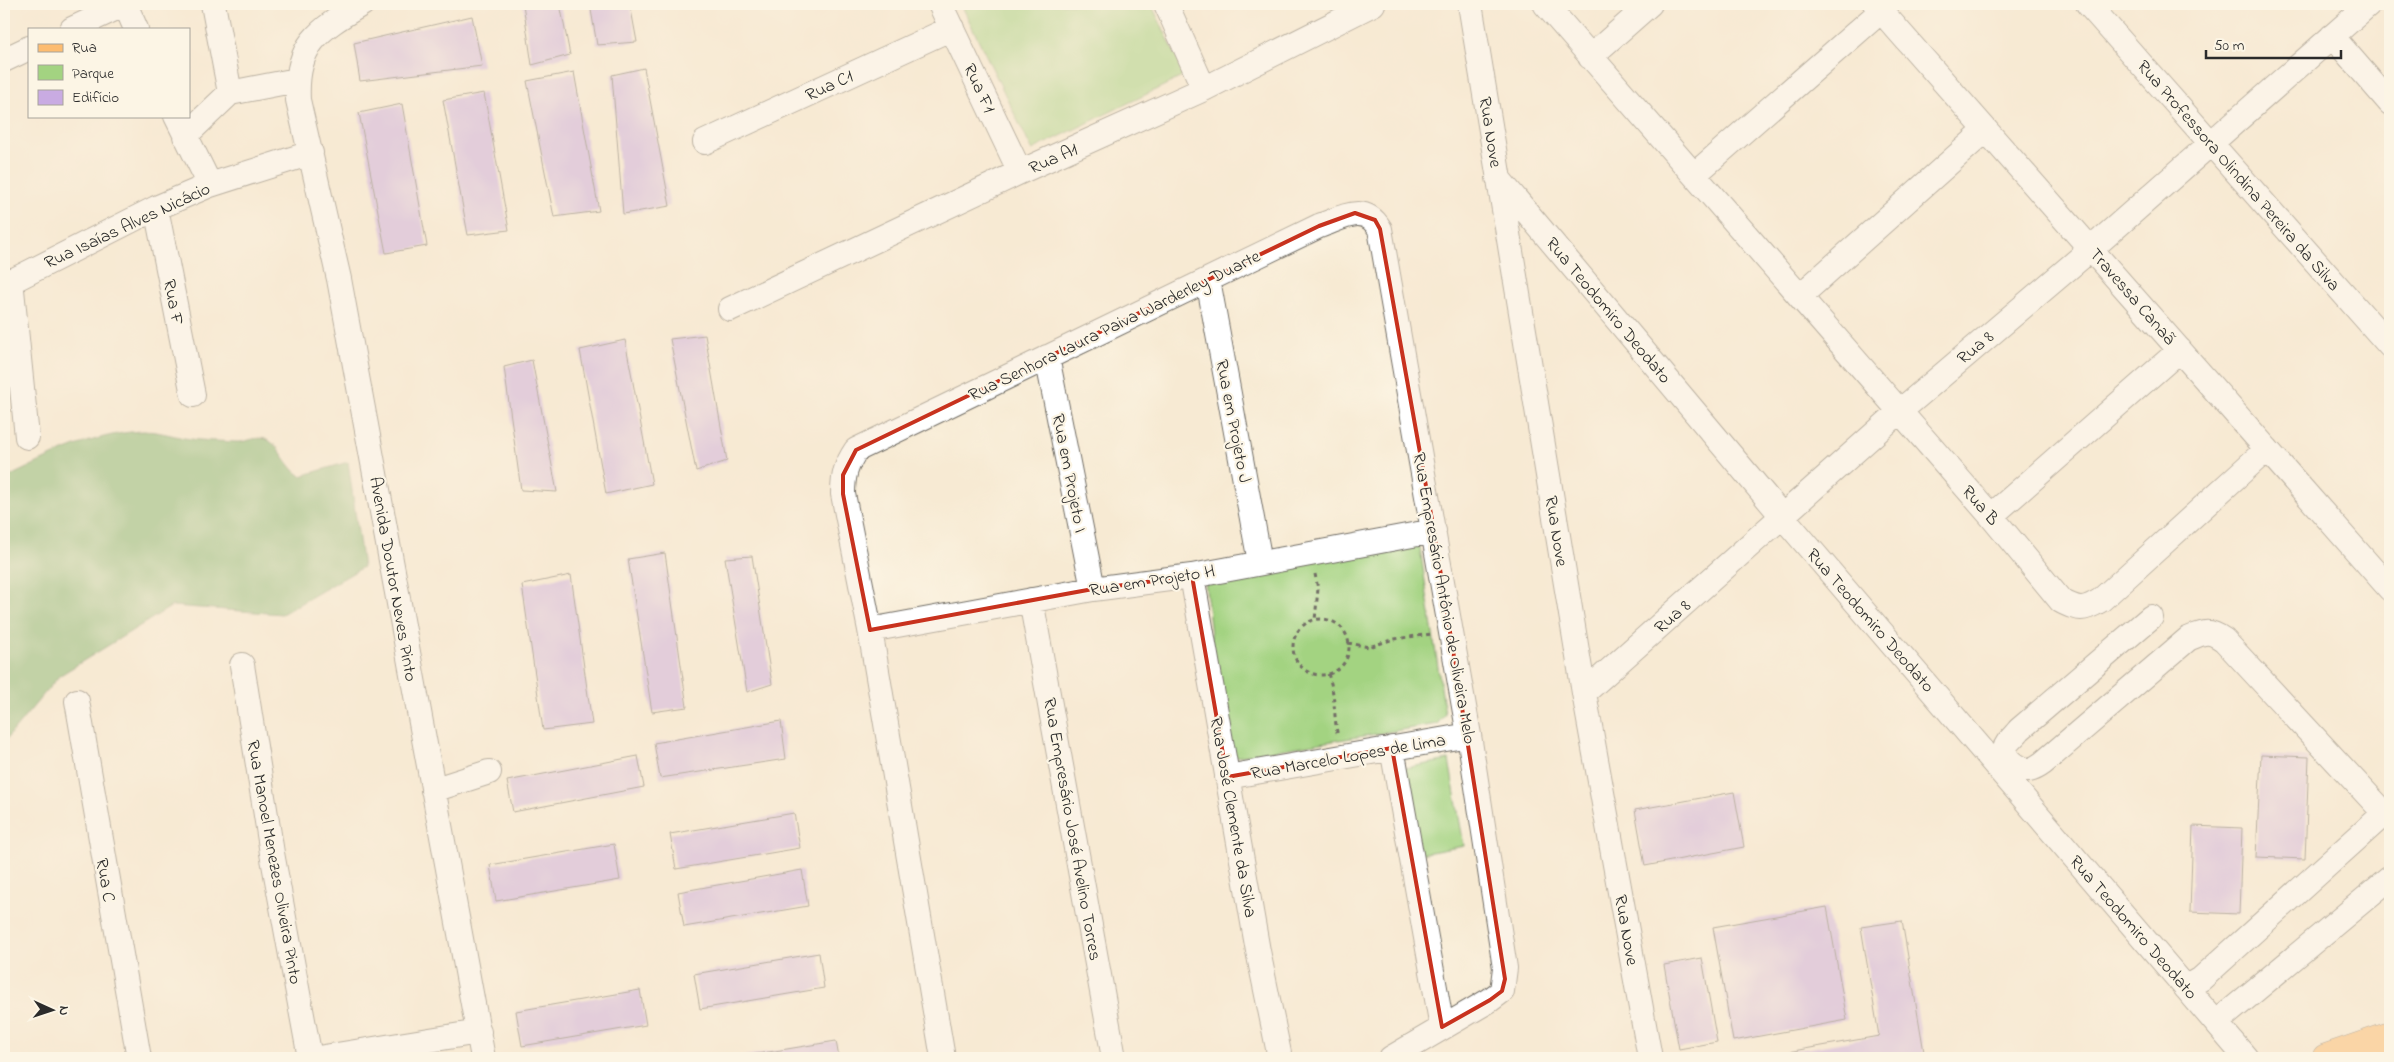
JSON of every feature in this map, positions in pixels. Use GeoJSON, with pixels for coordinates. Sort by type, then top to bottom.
{"type":"FeatureCollection","features":[{"type":"Feature","properties":{"kind":"main road"},"geometry":{"type":"LineString","coordinates":[[2326,1058],[2390,1036]]}},
{"type":"Feature","properties":{"kind":"main road"},"geometry":{"type":"LineString","coordinates":[[2385,1058],[2390,1056]]}},
{"type":"Feature","properties":{"kind":"street"},"geometry":{"type":"LineString","coordinates":[[74,28],[125,4],[136,28]]}},
{"type":"Feature","properties":{"kind":"street"},"geometry":{"type":"LineString","coordinates":[[213,4],[230,93]]}},
{"type":"Feature","properties":{"kind":"street"},"geometry":{"type":"LineString","coordinates":[[210,186],[180,126],[230,93],[298,90],[302,57],[309,43],[329,26],[362,4]]}},
{"type":"Feature","properties":{"kind":"street","name":"Rua F1"},"geometry":{"type":"LineString","coordinates":[[940,4],[1020,172]]}},
{"type":"Feature","properties":{"kind":"street"},"geometry":{"type":"LineString","coordinates":[[1166,4],[1204,90]]}},
{"type":"Feature","properties":{"kind":"street","name":"Rua A1"},"geometry":{"type":"LineString","coordinates":[[730,308],[1020,172],[1204,90],[1374,4]]}},
{"type":"Feature","properties":{"kind":"street","name":"Rua Nove"},"geometry":{"type":"LineString","coordinates":[[1470,4],[1642,1055]]}},
{"type":"Feature","properties":{"kind":"street","name":"Rua B"},"geometry":{"type":"LineString","coordinates":[[1545,4],[1800,296],[2061,601],[2077,609],[2088,608],[2101,600],[2267,449]]}},
{"type":"Feature","properties":{"kind":"street"},"geometry":{"type":"LineString","coordinates":[[1590,57],[1650,4]]}},
{"type":"Feature","properties":{"kind":"street","name":"Rua Professora Olindina Pereira da Silva"},"geometry":{"type":"LineString","coordinates":[[2088,4],[2390,346]]}},
{"type":"Feature","properties":{"kind":"street","name":"Rua 8"},"geometry":{"type":"LineString","coordinates":[[1584,694],[1899,412],[2091,249],[2369,4]]}},
{"type":"Feature","properties":{"kind":"street"},"geometry":{"type":"LineString","coordinates":[[1694,175],[1878,8]]}},
{"type":"Feature","properties":{"kind":"street","name":"Travessa Canaã"},"geometry":{"type":"LineString","coordinates":[[1878,8],[2390,589]]}},
{"type":"Feature","properties":{"kind":"street","name":"Rua C1"},"geometry":{"type":"LineString","coordinates":[[705,142],[952,28]]}},
{"type":"Feature","properties":{"kind":"street"},"geometry":{"type":"LineString","coordinates":[[2332,36],[2390,103]]}},
{"type":"Feature","properties":{"kind":"street"},"geometry":{"type":"LineString","coordinates":[[4,60],[28,48]]}},
{"type":"Feature","properties":{"kind":"street","name":"Avenida Doutor Neves Pinto"},"geometry":{"type":"LineString","coordinates":[[298,90],[339,279],[483,1058]]}},
{"type":"Feature","properties":{"kind":"street"},"geometry":{"type":"LineString","coordinates":[[1800,296],[1986,130]]}},
{"type":"Feature","properties":{"kind":"street","name":"Rua Isaías Alves Nicácio"},"geometry":{"type":"LineString","coordinates":[[8,282],[156,208],[210,186],[311,153]]}},
{"type":"Feature","properties":{"kind":"street","name":"Rua Teodomiro Deodato"},"geometry":{"type":"LineString","coordinates":[[1498,178],[1783,517],[2246,1058]]}},
{"type":"Feature","properties":{"kind":"street","name":"Rua F"},"geometry":{"type":"LineString","coordinates":[[156,208],[193,395]]}},
{"type":"Feature","properties":{"kind":"street","name":"Rua Senhora Laura Paiva Warderley Duarte"},"geometry":{"type":"LineString","coordinates":[[870,630],[843,494],[843,474],[856,450],[1319,226],[1355,213],[1366,214],[1375,220]]}},
{"type":"Feature","properties":{"kind":"street","name":"Rua Empresário Antônio de Oliveira Melo"},"geometry":{"type":"LineString","coordinates":[[1375,220],[1380,229],[1434,530],[1469,735],[1505,968],[1502,991],[1490,1000],[1442,1027]]}},
{"type":"Feature","properties":{"kind":"street","name":"Rua em Projeto J"},"geometry":{"type":"LineString","coordinates":[[1208,280],[1260,562]]}},
{"type":"Feature","properties":{"kind":"street"},"geometry":{"type":"LineString","coordinates":[[8,282],[27,437]]}},
{"type":"Feature","properties":{"kind":"street"},"geometry":{"type":"LineString","coordinates":[[1990,516],[2180,350]]}},
{"type":"Feature","properties":{"kind":"street","name":"Rua em Projeto I"},"geometry":{"type":"LineString","coordinates":[[1047,357],[1093,589]]}},
{"type":"Feature","properties":{"kind":"street","name":"Rua em Projeto H"},"geometry":{"type":"LineString","coordinates":[[870,630],[1093,589],[1192,576],[1434,530]]}},
{"type":"Feature","properties":{"kind":"street","name":"Rua José Clemente da Silva"},"geometry":{"type":"LineString","coordinates":[[1192,576],[1227,777],[1280,1058]]}},
{"type":"Feature","properties":{"kind":"street","name":"Rua Empresário José Avelino Torres"},"geometry":{"type":"LineString","coordinates":[[1031,600],[1114,1058]]}},
{"type":"Feature","properties":{"kind":"street"},"geometry":{"type":"LineString","coordinates":[[2151,617],[2019,730],[2006,745],[2004,751],[2006,757],[2023,770],[2031,770],[2043,763],[2188,639],[2202,632],[2214,632],[2224,640],[2388,816],[2201,979],[2186,988]]}},
{"type":"Feature","properties":{"kind":"street"},"geometry":{"type":"LineString","coordinates":[[870,630],[943,1058]]}},
{"type":"Feature","properties":{"kind":"street","name":"Rua Manoel Menezes Oliveira Pinto"},"geometry":{"type":"LineString","coordinates":[[242,665],[272,853],[310,1058]]}},
{"type":"Feature","properties":{"kind":"street","name":"Rua C"},"geometry":{"type":"LineString","coordinates":[[76,701],[139,1058]]}},
{"type":"Feature","properties":{"kind":"street","name":"Rua Marcelo Lopes de Lima"},"geometry":{"type":"LineString","coordinates":[[1227,777],[1469,735]]}},
{"type":"Feature","properties":{"kind":"street"},"geometry":{"type":"LineString","coordinates":[[1391,1058],[1442,1027],[1392,748]]}},
{"type":"Feature","properties":{"kind":"street"},"geometry":{"type":"LineString","coordinates":[[433,790],[488,772]]}},
{"type":"Feature","properties":{"kind":"street"},"geometry":{"type":"LineString","coordinates":[[2216,1023],[2390,878]]}},
{"type":"Feature","properties":{"kind":"street"},"geometry":{"type":"LineString","coordinates":[[318,1058],[478,1032]]}},
{"type":"Feature","properties":{"kind":"path"},"geometry":{"type":"LineString","coordinates":[[1311,553],[1318,589],[1315,620]]}},
{"type":"Feature","properties":{"kind":"path"},"geometry":{"type":"LineString","coordinates":[[1315,620],[1329,620],[1344,631],[1348,643],[1346,660],[1340,668],[1328,674],[1314,674],[1303,669],[1293,653],[1293,640],[1298,630],[1307,622],[1315,620]]}},
{"type":"Feature","properties":{"kind":"path"},"geometry":{"type":"LineString","coordinates":[[1348,643],[1369,647],[1394,639],[1450,632]]}},
{"type":"Feature","properties":{"kind":"path"},"geometry":{"type":"LineString","coordinates":[[1328,674],[1334,688],[1333,716],[1342,757]]}},
{"type":"Feature","properties":{"kind":"highlighted area"},"geometry":{"type":"Polygon","coordinates":[[[1355,213],[1375,220],[1380,229],[1434,531],[1505,979],[1502,991],[1490,1000],[1442,1027],[1392,748],[1227,777],[1192,576],[1093,589],[870,630],[843,494],[843,475],[856,450],[1319,226],[1355,213]]]}},
{"type":"Feature","properties":{"kind":"green space"},"geometry":{"type":"Polygon","coordinates":[[[961,4],[1151,4],[1186,75],[1032,150],[961,4]]]}},
{"type":"Feature","properties":{"kind":"green space"},"geometry":{"type":"Polygon","coordinates":[[[142,431],[211,441],[242,442],[256,438],[268,440],[273,443],[291,467],[301,476],[348,462],[363,567],[282,614],[172,606],[59,676],[4,742],[4,479],[54,455],[88,442],[123,433],[142,431]]]}},
{"type":"Feature","properties":{"kind":"green space"},"geometry":{"type":"Polygon","coordinates":[[[1414,538],[1420,548],[1445,714],[1437,724],[1235,757],[1223,747],[1204,570],[1414,538]]]}},
{"type":"Feature","properties":{"kind":"green space"},"geometry":{"type":"Polygon","coordinates":[[[1449,760],[1464,846],[1420,854],[1405,768],[1449,760]]]}},
{"type":"Feature","properties":{"kind":"building"},"geometry":{"type":"Polygon","coordinates":[[[523,4],[560,4],[570,55],[532,65],[523,4]]]}},
{"type":"Feature","properties":{"kind":"building"},"geometry":{"type":"Polygon","coordinates":[[[590,4],[630,4],[637,42],[597,45],[590,4]]]}},
{"type":"Feature","properties":{"kind":"building"},"geometry":{"type":"Polygon","coordinates":[[[472,16],[482,66],[360,81],[354,43],[472,16]]]}},
{"type":"Feature","properties":{"kind":"building"},"geometry":{"type":"Polygon","coordinates":[[[644,68],[670,206],[623,214],[612,75],[644,68]]]}},
{"type":"Feature","properties":{"kind":"building"},"geometry":{"type":"Polygon","coordinates":[[[574,72],[599,211],[554,217],[527,81],[574,72]]]}},
{"type":"Feature","properties":{"kind":"building"},"geometry":{"type":"Polygon","coordinates":[[[484,93],[509,230],[468,235],[443,100],[484,93]]]}},
{"type":"Feature","properties":{"kind":"building"},"geometry":{"type":"Polygon","coordinates":[[[402,104],[427,246],[386,253],[359,113],[402,104]]]}},
{"type":"Feature","properties":{"kind":"building"},"geometry":{"type":"Polygon","coordinates":[[[705,335],[727,461],[696,471],[670,339],[705,335]]]}},
{"type":"Feature","properties":{"kind":"building"},"geometry":{"type":"Polygon","coordinates":[[[625,340],[652,484],[606,494],[580,350],[625,340]]]}},
{"type":"Feature","properties":{"kind":"building"},"geometry":{"type":"Polygon","coordinates":[[[532,360],[557,492],[521,490],[504,367],[532,360]]]}},
{"type":"Feature","properties":{"kind":"building"},"geometry":{"type":"Polygon","coordinates":[[[665,553],[687,707],[652,712],[628,559],[665,553]]]}},
{"type":"Feature","properties":{"kind":"building"},"geometry":{"type":"Polygon","coordinates":[[[752,556],[772,684],[747,692],[725,558],[752,556]]]}},
{"type":"Feature","properties":{"kind":"building"},"geometry":{"type":"Polygon","coordinates":[[[571,575],[592,724],[543,730],[522,585],[571,575]]]}},
{"type":"Feature","properties":{"kind":"building"},"geometry":{"type":"Polygon","coordinates":[[[781,721],[786,759],[660,778],[654,743],[781,721]]]}},
{"type":"Feature","properties":{"kind":"building"},"geometry":{"type":"Polygon","coordinates":[[[2261,755],[2309,757],[2305,859],[2256,857],[2261,755]]]}},
{"type":"Feature","properties":{"kind":"building"},"geometry":{"type":"Polygon","coordinates":[[[638,756],[644,787],[513,812],[507,781],[638,756]]]}},
{"type":"Feature","properties":{"kind":"building"},"geometry":{"type":"Polygon","coordinates":[[[1734,792],[1744,847],[1645,866],[1635,810],[1734,792]]]}},
{"type":"Feature","properties":{"kind":"building"},"geometry":{"type":"Polygon","coordinates":[[[794,813],[800,848],[676,869],[670,834],[794,813]]]}},
{"type":"Feature","properties":{"kind":"building"},"geometry":{"type":"Polygon","coordinates":[[[2193,826],[2242,828],[2239,914],[2190,912],[2193,826]]]}},
{"type":"Feature","properties":{"kind":"building"},"geometry":{"type":"Polygon","coordinates":[[[614,844],[620,880],[496,901],[490,865],[614,844]]]}},
{"type":"Feature","properties":{"kind":"building"},"geometry":{"type":"Polygon","coordinates":[[[802,870],[808,906],[684,927],[678,892],[802,870]]]}},
{"type":"Feature","properties":{"kind":"building"},"geometry":{"type":"Polygon","coordinates":[[[1827,907],[1847,1020],[1733,1041],[1713,927],[1827,907]]]}},
{"type":"Feature","properties":{"kind":"building"},"geometry":{"type":"Polygon","coordinates":[[[1902,921],[1925,1058],[1753,1058],[1879,1036],[1861,927],[1902,921]]]}},
{"type":"Feature","properties":{"kind":"building"},"geometry":{"type":"Polygon","coordinates":[[[819,953],[824,988],[700,1009],[694,974],[819,953]]]}},
{"type":"Feature","properties":{"kind":"building"},"geometry":{"type":"Polygon","coordinates":[[[1702,958],[1717,1042],[1679,1049],[1664,965],[1702,958]]]}},
{"type":"Feature","properties":{"kind":"building"},"geometry":{"type":"Polygon","coordinates":[[[640,990],[646,1025],[522,1046],[516,1011],[640,990]]]}},
{"type":"Feature","properties":{"kind":"building"},"geometry":{"type":"Polygon","coordinates":[[[836,1041],[839,1058],[738,1058],[738,1057],[836,1041]]]}}]}
